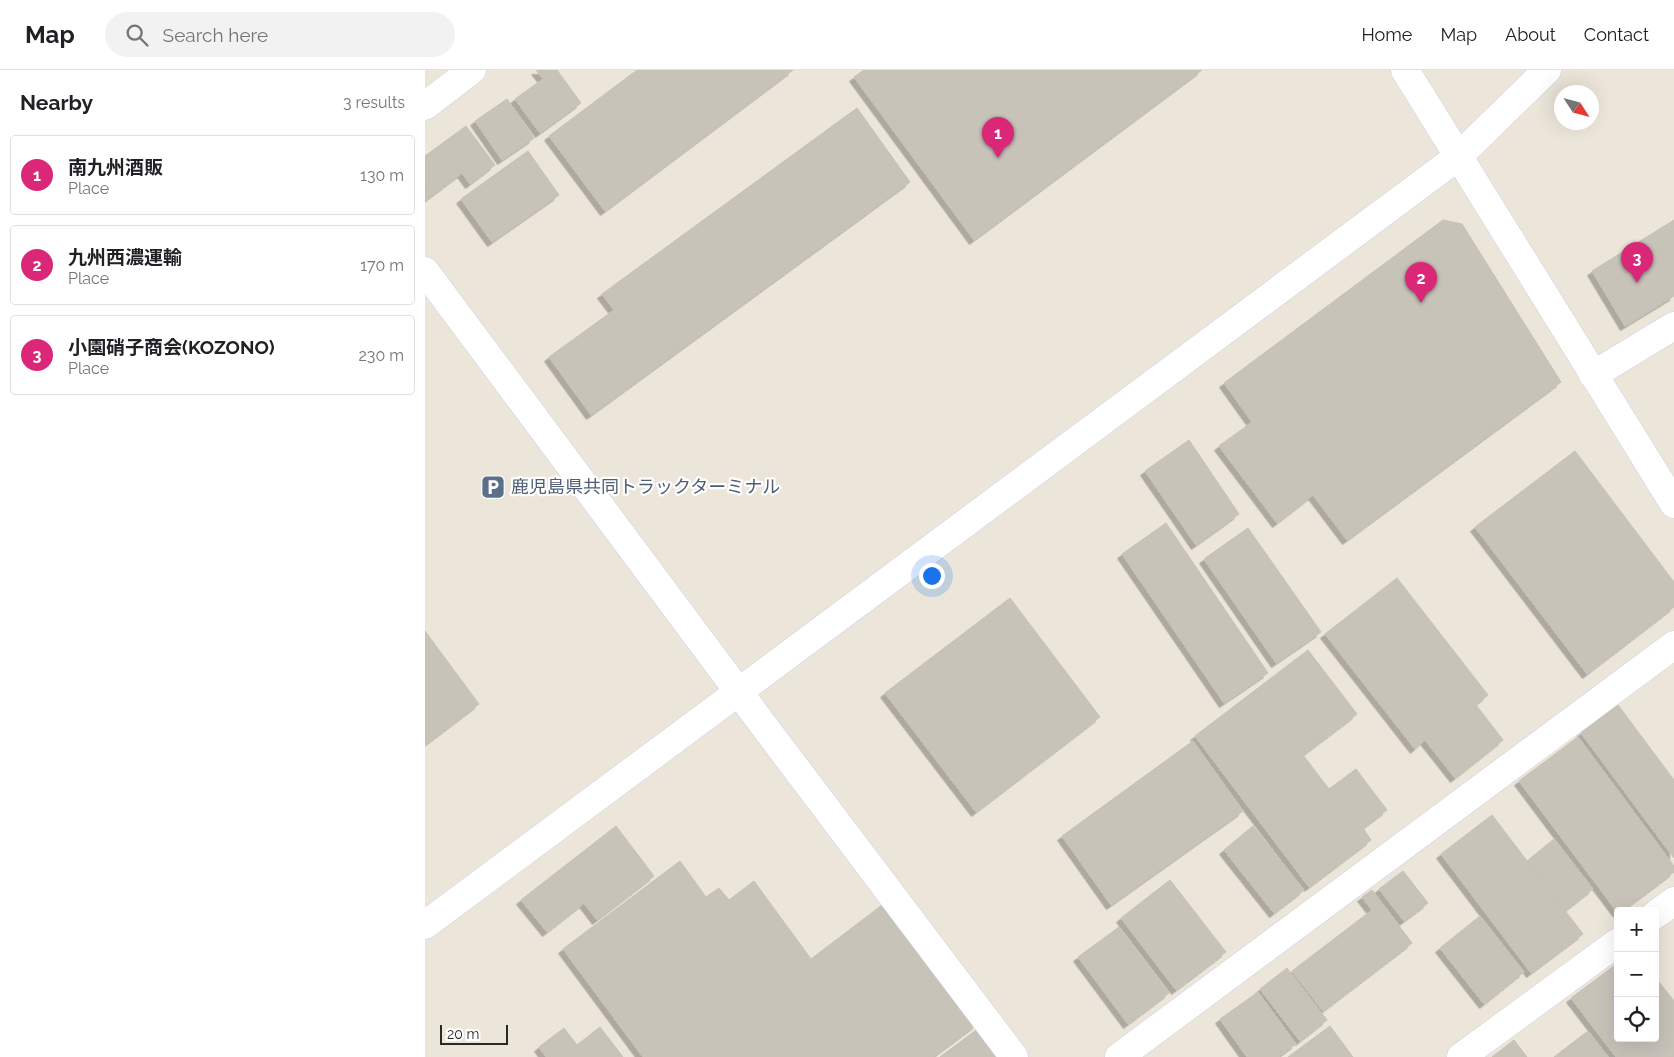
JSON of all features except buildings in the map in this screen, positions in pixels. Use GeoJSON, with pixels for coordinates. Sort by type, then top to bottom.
{"type":"FeatureCollection","features":[{"type":"Feature","properties":{"kind":"street"},"geometry":{"type":"LineString","coordinates":[[425,106],[472,70]]}},
{"type":"Feature","properties":{"kind":"street"},"geometry":{"type":"LineString","coordinates":[[1405,70],[1674,504]]}},
{"type":"Feature","properties":{"kind":"street"},"geometry":{"type":"LineString","coordinates":[[425,925],[1459,156],[1547,70]]}},
{"type":"Feature","properties":{"kind":"street"},"geometry":{"type":"LineString","coordinates":[[425,271],[1014,1057]]}},
{"type":"Feature","properties":{"kind":"street"},"geometry":{"type":"LineString","coordinates":[[1593,376],[1674,326]]}},
{"type":"Feature","properties":{"kind":"street"},"geometry":{"type":"LineString","coordinates":[[1119,1057],[1674,645]]}},
{"type":"Feature","properties":{"kind":"street"},"geometry":{"type":"LineString","coordinates":[[1659,912],[1674,901]]}},
{"type":"Feature","properties":{"kind":"street"},"geometry":{"type":"LineString","coordinates":[[1461,1057],[1614,945]]}},
{"type":"Feature","properties":{"kind":"place","name":"南九州酒販"},"geometry":{"type":"Point","coordinates":[998,158]}},
{"type":"Feature","properties":{"kind":"place","name":"小園硝子商会(KOZONO)"},"geometry":{"type":"Point","coordinates":[1637,283]}},
{"type":"Feature","properties":{"kind":"place","name":"九州西濃運輸"},"geometry":{"type":"Point","coordinates":[1421,303]}},
{"type":"Feature","properties":{"kind":"place","name":"鹿児島県共同トラックターミナル"},"geometry":{"type":"Point","coordinates":[493,487]}}]}
